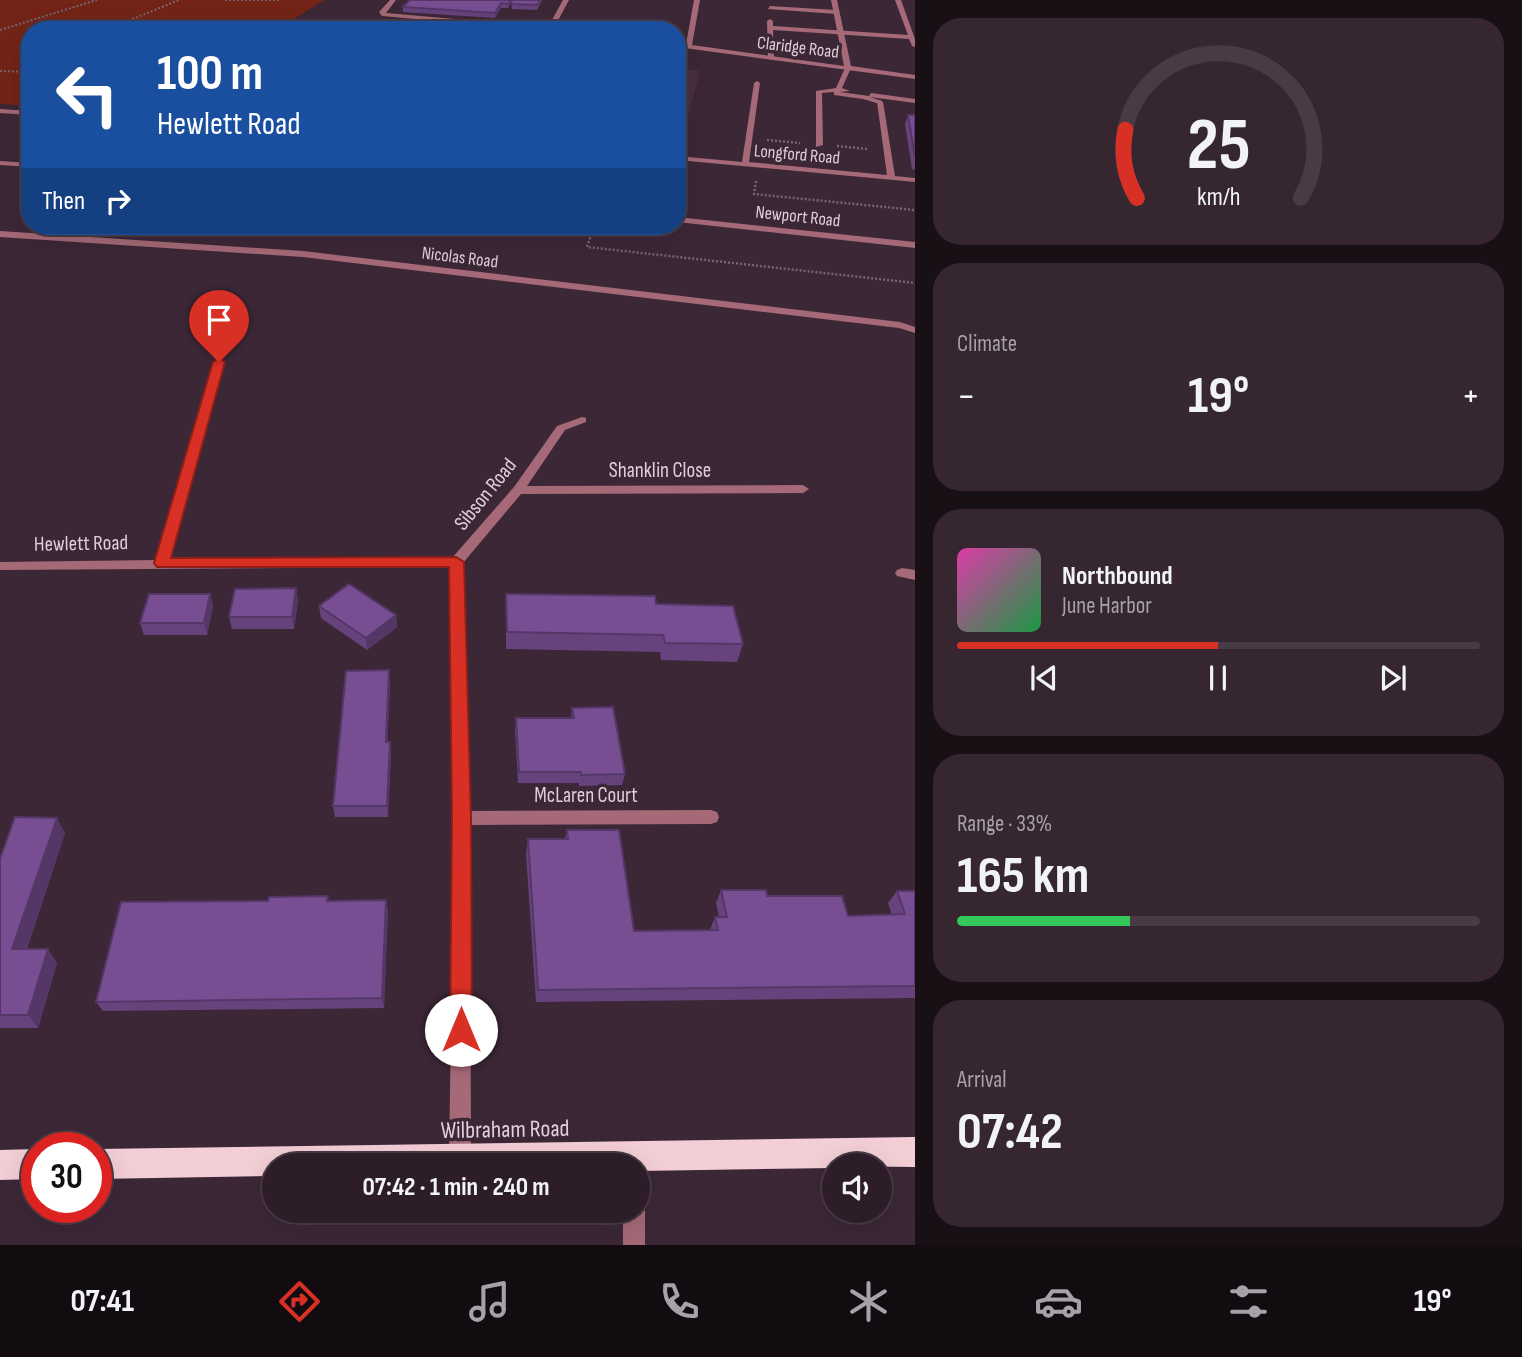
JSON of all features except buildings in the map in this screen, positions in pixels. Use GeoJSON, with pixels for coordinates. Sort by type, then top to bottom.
{"type":"FeatureCollection","features":[{"type":"Feature","properties":{"kind":"highway","name":"Wilbraham Road"},"geometry":{"type":"LineString","coordinates":[[650,1160],[915,1152]]}},
{"type":"Feature","properties":{"kind":"highway","name":"Wilbraham Road"},"geometry":{"type":"LineString","coordinates":[[112,1164],[262,1162]]}},
{"type":"Feature","properties":{"kind":"highway"},"geometry":{"type":"LineString","coordinates":[[0,1165],[21,1164]]}},
{"type":"Feature","properties":{"kind":"street"},"geometry":{"type":"LineString","coordinates":[[393,0],[382,14],[444,21]]}},
{"type":"Feature","properties":{"kind":"street"},"geometry":{"type":"LineString","coordinates":[[554,21],[566,0]]}},
{"type":"Feature","properties":{"kind":"street"},"geometry":{"type":"LineString","coordinates":[[689,47],[697,0]]}},
{"type":"Feature","properties":{"kind":"street"},"geometry":{"type":"LineString","coordinates":[[769,0],[771,58]]}},
{"type":"Feature","properties":{"kind":"street"},"geometry":{"type":"LineString","coordinates":[[834,0],[848,68],[836,94],[915,101]]}},
{"type":"Feature","properties":{"kind":"street"},"geometry":{"type":"LineString","coordinates":[[898,0],[915,46]]}},
{"type":"Feature","properties":{"kind":"street"},"geometry":{"type":"LineString","coordinates":[[770,8],[836,12]]}},
{"type":"Feature","properties":{"kind":"street"},"geometry":{"type":"LineString","coordinates":[[770,28],[911,37]]}},
{"type":"Feature","properties":{"kind":"street","name":"Claridge Road"},"geometry":{"type":"LineString","coordinates":[[686,46],[915,77]]}},
{"type":"Feature","properties":{"kind":"street"},"geometry":{"type":"LineString","coordinates":[[745,164],[757,83]]}},
{"type":"Feature","properties":{"kind":"street"},"geometry":{"type":"LineString","coordinates":[[819,145],[819,91],[838,90]]}},
{"type":"Feature","properties":{"kind":"street"},"geometry":{"type":"LineString","coordinates":[[879,99],[891,178]]}},
{"type":"Feature","properties":{"kind":"street"},"geometry":{"type":"LineString","coordinates":[[0,111],[21,112]]}},
{"type":"Feature","properties":{"kind":"street","name":"Longford Road"},"geometry":{"type":"LineString","coordinates":[[686,159],[915,180]]}},
{"type":"Feature","properties":{"kind":"street"},"geometry":{"type":"LineString","coordinates":[[0,163],[21,164]]}},
{"type":"Feature","properties":{"kind":"street","name":"Newport Road"},"geometry":{"type":"LineString","coordinates":[[686,220],[915,244]]}},
{"type":"Feature","properties":{"kind":"street","name":"Nicolas Road"},"geometry":{"type":"LineString","coordinates":[[0,233],[21,234]]}},
{"type":"Feature","properties":{"kind":"street","name":"Nicolas Road"},"geometry":{"type":"LineString","coordinates":[[29,235],[303,254],[900,325],[915,330]]}},
{"type":"Feature","properties":{"kind":"street"},"geometry":{"type":"LineString","coordinates":[[162,563],[219,362]]}},
{"type":"Feature","properties":{"kind":"street","name":"Sibson Road"},"geometry":{"type":"LineString","coordinates":[[460,1153],[462,818],[456,562],[518,489],[561,428],[582,420]]}},
{"type":"Feature","properties":{"kind":"street","name":"Shanklin Close"},"geometry":{"type":"LineString","coordinates":[[518,489],[803,489]]}},
{"type":"Feature","properties":{"kind":"street","name":"Hewlett Road"},"geometry":{"type":"LineString","coordinates":[[0,566],[456,562]]}},
{"type":"Feature","properties":{"kind":"street","name":"McLaren Court"},"geometry":{"type":"LineString","coordinates":[[462,818],[711,817]]}},
{"type":"Feature","properties":{"kind":"street"},"geometry":{"type":"LineString","coordinates":[[634,1223],[634,1245]]}},
{"type":"Feature","properties":{"kind":"path"},"geometry":{"type":"LineString","coordinates":[[29,21],[97,0]]}},
{"type":"Feature","properties":{"kind":"path"},"geometry":{"type":"LineString","coordinates":[[127,21],[179,0]]}},
{"type":"Feature","properties":{"kind":"path"},"geometry":{"type":"LineString","coordinates":[[225,0],[281,0]]}},
{"type":"Feature","properties":{"kind":"path"},"geometry":{"type":"LineString","coordinates":[[0,30],[21,24]]}},
{"type":"Feature","properties":{"kind":"path"},"geometry":{"type":"LineString","coordinates":[[0,71],[21,72]]}},
{"type":"Feature","properties":{"kind":"path"},"geometry":{"type":"LineString","coordinates":[[758,166],[754,194],[915,210]]}},
{"type":"Feature","properties":{"kind":"path"},"geometry":{"type":"LineString","coordinates":[[591,235],[587,247],[915,283]]}},
{"type":"Feature","properties":{"kind":"shaded area"},"geometry":{"type":"Polygon","coordinates":[[[0,0],[324,0],[291,21],[21,21],[21,105],[0,104],[0,0]]]}},
{"type":"Feature","properties":{"kind":"shaded area"},"geometry":{"type":"Polygon","coordinates":[[[686,69],[700,71],[686,116],[686,69]]]}},
{"type":"Feature","properties":{"kind":"route"},"geometry":{"type":"LineString","coordinates":[[219,362],[162,563],[456,562],[462,818],[461,1030]]}}]}
